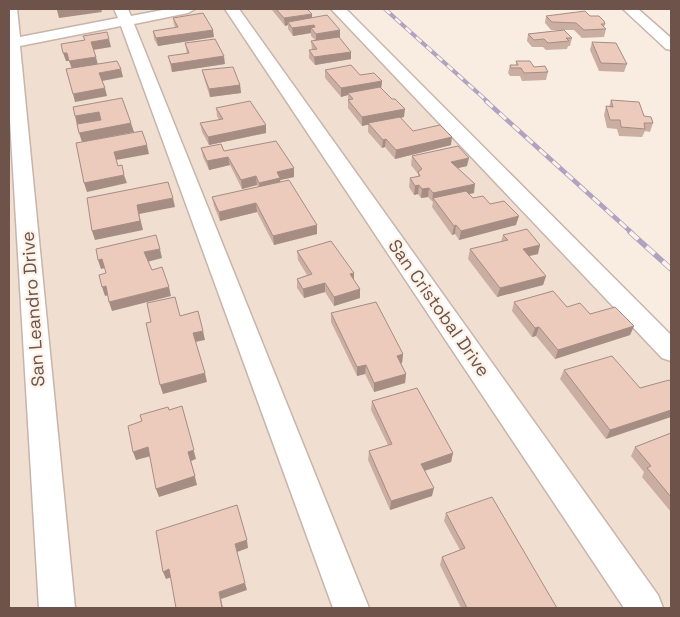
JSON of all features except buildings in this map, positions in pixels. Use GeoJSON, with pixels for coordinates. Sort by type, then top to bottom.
{"type":"FeatureCollection","features":[{"type":"Feature","properties":{"kind":"street","name":"San Leandro Drive"},"geometry":{"type":"LineString","coordinates":[[10,9],[11,44],[56,608]]}},
{"type":"Feature","properties":{"kind":"street"},"geometry":{"type":"LineString","coordinates":[[11,44],[123,15],[188,9]]}},
{"type":"Feature","properties":{"kind":"street","name":"San Cristobal Drive"},"geometry":{"type":"LineString","coordinates":[[232,9],[645,608]]}},
{"type":"Feature","properties":{"kind":"street"},"geometry":{"type":"LineString","coordinates":[[338,9],[671,351]]}},
{"type":"Feature","properties":{"kind":"street"},"geometry":{"type":"LineString","coordinates":[[630,9],[671,46]]}},
{"type":"Feature","properties":{"kind":"street"},"geometry":{"type":"LineString","coordinates":[[123,15],[351,608]]}},
{"type":"Feature","properties":{"kind":"shaded area"},"geometry":{"type":"Polygon","coordinates":[[[9,9],[337,9],[671,358],[671,608],[9,608],[9,9]]]}},
{"type":"Feature","properties":{"kind":"railway"},"geometry":{"type":"LineString","coordinates":[[385,9],[488,102]]}},
{"type":"Feature","properties":{"kind":"railway"},"geometry":{"type":"LineString","coordinates":[[486,101],[632,233]]}},
{"type":"Feature","properties":{"kind":"railway"},"geometry":{"type":"LineString","coordinates":[[630,232],[671,269]]}}]}
